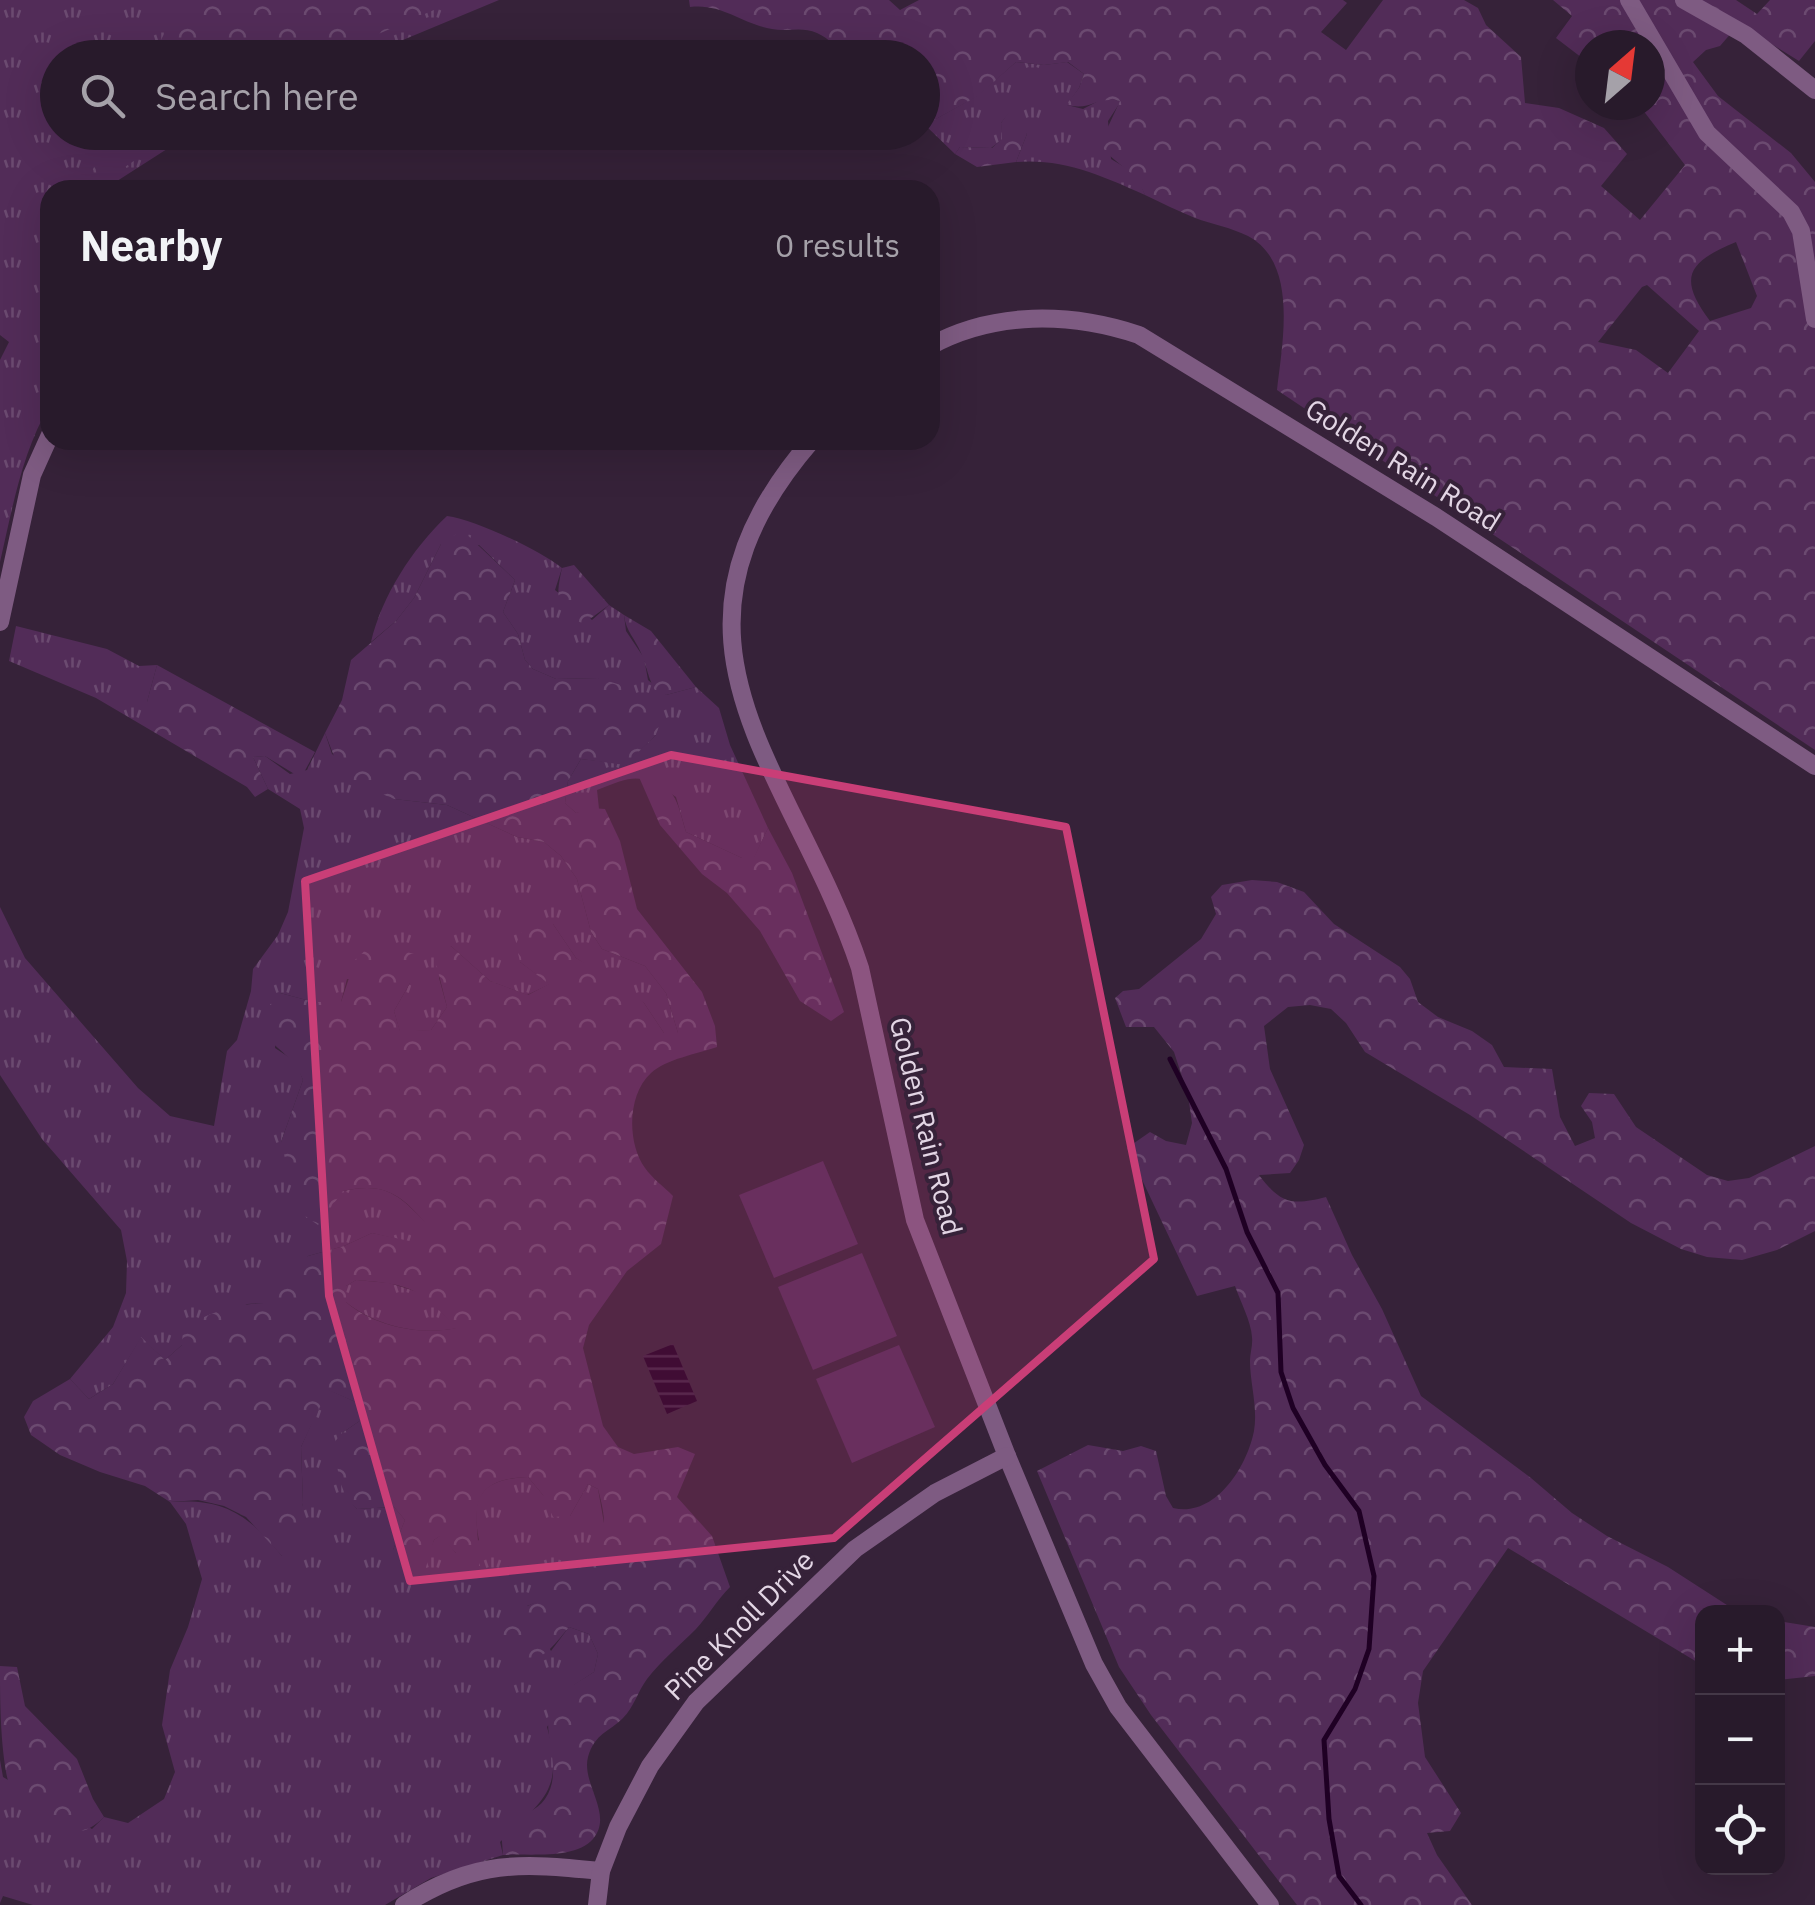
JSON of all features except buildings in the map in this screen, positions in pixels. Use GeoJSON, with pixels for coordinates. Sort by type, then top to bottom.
{"type":"FeatureCollection","features":[{"type":"Feature","properties":{"kind":"street"},"geometry":{"type":"LineString","coordinates":[[1629,0],[1707,133],[1791,212],[1801,231],[1815,319]]}},
{"type":"Feature","properties":{"kind":"street"},"geometry":{"type":"LineString","coordinates":[[1684,0],[1746,36],[1815,90]]}},
{"type":"Feature","properties":{"kind":"street","name":"Golden Rain Road"},"geometry":{"type":"LineString","coordinates":[[940,340],[959,330],[1029,317],[1106,324],[1139,335],[1436,517],[1815,766]]}},
{"type":"Feature","properties":{"kind":"street"},"geometry":{"type":"LineString","coordinates":[[0,622],[32,475],[43,450]]}},
{"type":"Feature","properties":{"kind":"street","name":"Golden Rain Road"},"geometry":{"type":"LineString","coordinates":[[804,450],[769,494],[739,567],[732,612],[732,651],[738,689],[751,730],[847,929],[860,968],[915,1220],[1094,1664],[1118,1707],[1270,1905]]}},
{"type":"Feature","properties":{"kind":"street","name":"Pine Knoll Drive"},"geometry":{"type":"LineString","coordinates":[[597,1905],[601,1871],[618,1827],[650,1766],[696,1702],[855,1549],[936,1493],[1007,1456]]}},
{"type":"Feature","properties":{"kind":"street"},"geometry":{"type":"LineString","coordinates":[[404,1905],[451,1879],[486,1868],[528,1864],[601,1871]]}},
{"type":"Feature","properties":{"kind":"highlighted area"},"geometry":{"type":"Polygon","coordinates":[[[671,755],[1066,827],[1154,1259],[834,1538],[410,1581],[329,1296],[305,881],[671,755]]]}},
{"type":"Feature","properties":{"kind":"green space"},"geometry":{"type":"Polygon","coordinates":[[[0,0],[499,0],[403,40],[40,40],[40,150],[165,150],[119,180],[40,180],[40,423],[25,461],[0,562],[0,360],[9,342],[0,335],[0,0]]]}},
{"type":"Feature","properties":{"kind":"green space"},"geometry":{"type":"Polygon","coordinates":[[[182,0],[457,0],[364,40],[161,40],[182,0]]]}},
{"type":"Feature","properties":{"kind":"green space"},"geometry":{"type":"Polygon","coordinates":[[[689,0],[889,0],[900,10],[919,0],[1343,0],[1347,3],[1321,32],[1346,50],[1383,0],[1464,0],[1478,8],[1486,25],[1521,57],[1525,103],[1559,108],[1575,115],[1575,120],[1604,128],[1627,154],[1601,186],[1640,220],[1685,165],[1650,120],[1665,120],[1665,30],[1575,30],[1575,53],[1556,38],[1572,16],[1553,0],[1736,0],[1757,14],[1770,0],[1815,0],[1815,41],[1799,61],[1739,24],[1720,46],[1706,50],[1693,62],[1718,96],[1791,153],[1815,182],[1815,750],[1277,390],[1284,306],[1275,265],[1264,248],[1248,236],[1145,195],[1130,172],[1100,144],[1120,101],[1066,105],[1084,74],[1068,62],[1016,62],[978,96],[940,117],[940,40],[827,40],[811,31],[772,29],[712,8],[690,7],[689,0]],[[1736,242],[1698,264],[1691,282],[1693,293],[1710,321],[1751,308],[1757,296],[1736,242]],[[1647,285],[1598,342],[1636,350],[1668,373],[1699,331],[1647,285]]]}},
{"type":"Feature","properties":{"kind":"green space"},"geometry":{"type":"Polygon","coordinates":[[[1016,62],[1067,62],[1084,74],[1067,105],[1083,109],[1104,98],[1121,101],[1108,121],[1111,159],[1136,174],[1145,195],[1066,166],[1016,162],[1027,134],[1009,113],[1001,123],[1003,139],[991,148],[960,147],[955,154],[940,140],[940,117],[977,96],[1016,62]]]}},
{"type":"Feature","properties":{"kind":"green space"},"geometry":{"type":"Polygon","coordinates":[[[1009,112],[1021,121],[1027,134],[1016,162],[977,167],[955,154],[960,147],[992,148],[1002,139],[1001,123],[1009,112]]]}},
{"type":"Feature","properties":{"kind":"green space"},"geometry":{"type":"Polygon","coordinates":[[[103,150],[150,150],[106,180],[87,180],[103,150]]]}},
{"type":"Feature","properties":{"kind":"green space"},"geometry":{"type":"Polygon","coordinates":[[[447,516],[507,537],[562,568],[555,590],[592,620],[609,605],[624,615],[626,631],[644,658],[648,680],[666,695],[696,687],[719,708],[730,745],[768,828],[754,858],[742,858],[686,832],[676,797],[646,780],[630,779],[597,790],[599,809],[576,813],[565,803],[568,781],[581,759],[625,764],[656,735],[598,678],[556,679],[533,669],[525,660],[518,634],[503,612],[515,580],[479,545],[441,544],[414,598],[396,621],[371,642],[400,574],[447,516]]]}},
{"type":"Feature","properties":{"kind":"green space"},"geometry":{"type":"Polygon","coordinates":[[[462,530],[515,580],[503,612],[518,634],[525,660],[533,669],[556,679],[598,678],[624,686],[660,723],[656,735],[625,765],[581,759],[568,781],[565,803],[576,813],[605,809],[620,841],[637,909],[702,992],[715,1026],[717,1047],[657,1068],[637,1094],[632,1119],[639,1158],[673,1196],[661,1244],[627,1271],[589,1325],[583,1348],[603,1426],[618,1447],[634,1454],[678,1447],[695,1454],[677,1497],[712,1536],[730,1587],[647,1679],[627,1714],[598,1738],[591,1749],[587,1767],[600,1819],[593,1839],[575,1850],[551,1854],[503,1855],[501,1828],[545,1799],[553,1774],[550,1711],[568,1688],[594,1672],[598,1654],[589,1634],[569,1627],[546,1652],[531,1659],[498,1653],[489,1636],[505,1614],[541,1598],[561,1570],[598,1540],[604,1523],[598,1489],[588,1484],[570,1516],[553,1517],[543,1495],[528,1477],[492,1485],[478,1504],[480,1566],[460,1566],[456,1553],[440,1536],[434,1540],[424,1574],[410,1574],[394,1558],[393,1550],[405,1520],[394,1507],[357,1509],[347,1499],[333,1444],[364,1418],[358,1403],[328,1390],[301,1447],[303,1503],[294,1554],[282,1556],[246,1517],[224,1506],[198,1500],[170,1502],[145,1486],[60,1455],[31,1435],[24,1417],[33,1401],[70,1379],[89,1399],[113,1384],[141,1337],[165,1360],[182,1345],[183,1327],[222,1310],[264,1303],[275,1276],[308,1256],[372,1233],[414,1242],[427,1225],[400,1198],[370,1188],[343,1191],[318,1225],[298,1211],[281,1142],[303,1080],[295,1065],[264,1033],[269,1006],[280,993],[314,1002],[341,1002],[355,960],[373,943],[414,954],[410,983],[394,1011],[400,1031],[431,1030],[447,1007],[434,955],[451,946],[490,981],[528,995],[549,984],[520,962],[516,944],[525,924],[553,924],[576,958],[623,985],[644,1003],[664,1033],[678,1033],[666,993],[645,966],[602,949],[591,932],[577,879],[561,856],[544,842],[517,837],[447,805],[394,799],[342,777],[325,733],[342,700],[351,660],[396,621],[414,598],[441,544],[462,530]],[[356,1280],[346,1286],[346,1302],[370,1317],[398,1327],[427,1331],[456,1328],[413,1290],[356,1280]]]}},
{"type":"Feature","properties":{"kind":"green space"},"geometry":{"type":"Polygon","coordinates":[[[574,565],[609,605],[583,624],[559,600],[562,568],[574,565]]]}},
{"type":"Feature","properties":{"kind":"green space"},"geometry":{"type":"Polygon","coordinates":[[[624,615],[651,631],[696,687],[666,695],[656,692],[624,615]]]}},
{"type":"Feature","properties":{"kind":"green space"},"geometry":{"type":"Polygon","coordinates":[[[16,626],[107,649],[139,666],[157,665],[147,702],[147,728],[96,698],[9,661],[16,626]]]}},
{"type":"Feature","properties":{"kind":"green space"},"geometry":{"type":"Polygon","coordinates":[[[157,665],[315,752],[301,778],[265,756],[253,757],[268,789],[255,797],[247,787],[147,728],[147,702],[157,665]]]}},
{"type":"Feature","properties":{"kind":"green space"},"geometry":{"type":"Polygon","coordinates":[[[325,733],[332,754],[394,799],[447,805],[517,837],[544,842],[561,856],[577,879],[591,932],[602,949],[645,966],[666,993],[678,1033],[664,1033],[644,1003],[576,958],[553,924],[520,962],[550,984],[527,995],[490,981],[451,946],[439,978],[447,1007],[431,1030],[400,1032],[394,1011],[410,983],[347,979],[341,1002],[314,1002],[280,993],[275,1048],[296,1062],[303,1080],[281,1142],[343,1191],[370,1188],[390,1193],[428,1225],[414,1243],[372,1233],[308,1256],[265,1303],[247,1304],[165,1360],[141,1338],[113,1384],[89,1399],[70,1379],[113,1327],[126,1293],[127,1261],[121,1230],[42,1139],[0,1075],[0,907],[25,958],[138,1088],[170,1116],[214,1126],[227,1051],[237,1040],[253,969],[278,935],[288,912],[304,828],[300,809],[268,789],[253,757],[265,756],[290,774],[307,770],[325,733]]]}},
{"type":"Feature","properties":{"kind":"green space"},"geometry":{"type":"Polygon","coordinates":[[[639,777],[668,789],[686,832],[742,858],[754,857],[768,828],[792,873],[844,1012],[831,1021],[800,1001],[760,931],[727,893],[702,874],[660,825],[639,777]]]}},
{"type":"Feature","properties":{"kind":"green space"},"geometry":{"type":"Polygon","coordinates":[[[1252,880],[1277,882],[1304,892],[1334,924],[1400,967],[1410,979],[1418,1002],[1492,1045],[1504,1067],[1552,1069],[1560,1117],[1575,1146],[1595,1138],[1592,1122],[1581,1106],[1589,1093],[1614,1094],[1636,1127],[1707,1175],[1728,1181],[1749,1178],[1815,1146],[1815,1231],[1777,1250],[1742,1260],[1707,1257],[1681,1249],[1631,1223],[1470,1115],[1365,1052],[1346,1023],[1331,1009],[1310,1005],[1288,1007],[1264,1026],[1270,1069],[1304,1145],[1290,1173],[1259,1175],[1274,1192],[1288,1200],[1326,1197],[1421,1396],[1572,1513],[1727,1605],[1695,1605],[1695,1661],[1508,1548],[1423,1671],[1418,1703],[1425,1757],[1461,1813],[1450,1831],[1427,1833],[1437,1855],[1472,1905],[1297,1905],[1151,1715],[1119,1667],[1037,1471],[1088,1445],[1123,1451],[1141,1446],[1156,1451],[1166,1496],[1173,1508],[1188,1509],[1215,1498],[1227,1487],[1250,1445],[1255,1422],[1252,1337],[1235,1286],[1197,1296],[1127,1148],[1150,1132],[1166,1141],[1186,1145],[1192,1123],[1188,1095],[1174,1052],[1154,1027],[1126,1027],[1115,998],[1123,991],[1139,989],[1201,939],[1216,914],[1211,897],[1222,885],[1252,880]]]}},
{"type":"Feature","properties":{"kind":"green space"},"geometry":{"type":"Polygon","coordinates":[[[823,1161],[858,1244],[774,1278],[739,1195],[823,1161]]]}},
{"type":"Feature","properties":{"kind":"green space"},"geometry":{"type":"Polygon","coordinates":[[[862,1253],[897,1336],[813,1370],[778,1287],[862,1253]]]}},
{"type":"Feature","properties":{"kind":"green space"},"geometry":{"type":"Polygon","coordinates":[[[356,1280],[389,1283],[424,1294],[457,1328],[413,1330],[370,1317],[346,1302],[346,1286],[356,1280]]]}},
{"type":"Feature","properties":{"kind":"green space"},"geometry":{"type":"Polygon","coordinates":[[[899,1345],[935,1427],[852,1463],[816,1379],[899,1345]]]}},
{"type":"Feature","properties":{"kind":"green space"},"geometry":{"type":"Polygon","coordinates":[[[327,1389],[358,1403],[364,1418],[342,1433],[343,1483],[357,1509],[394,1507],[405,1520],[393,1550],[428,1555],[434,1540],[441,1535],[456,1553],[479,1540],[478,1501],[490,1486],[500,1481],[528,1477],[570,1516],[588,1484],[598,1489],[605,1529],[599,1542],[568,1563],[542,1600],[527,1606],[551,1651],[569,1627],[589,1634],[598,1654],[594,1672],[574,1685],[547,1727],[553,1766],[546,1793],[500,1842],[503,1855],[431,1878],[385,1905],[33,1905],[3,1896],[0,1903],[0,1760],[3,1777],[92,1829],[104,1817],[128,1823],[164,1799],[175,1772],[162,1725],[170,1670],[202,1579],[186,1524],[170,1502],[206,1503],[233,1512],[258,1529],[282,1556],[295,1532],[303,1503],[301,1447],[327,1389]]]}},
{"type":"Feature","properties":{"kind":"green space"},"geometry":{"type":"Polygon","coordinates":[[[1785,1622],[1815,1627],[1815,1676],[1785,1679],[1785,1622]]]}},
{"type":"Feature","properties":{"kind":"green space"},"geometry":{"type":"Polygon","coordinates":[[[0,1666],[17,1667],[25,1706],[77,1759],[104,1817],[93,1826],[82,1831],[63,1829],[16,1803],[4,1757],[0,1666]]]}},
{"type":"Feature","properties":{"kind":"shaded area"},"geometry":{"type":"Polygon","coordinates":[[[673,1344],[697,1401],[667,1414],[643,1356],[673,1344]]]}},
{"type":"Feature","properties":{"kind":"waterway"},"geometry":{"type":"LineString","coordinates":[[1170,1059],[1226,1169],[1247,1232],[1278,1293],[1281,1372],[1293,1408],[1325,1465],[1359,1511],[1374,1576],[1369,1649],[1355,1689],[1324,1740],[1329,1819],[1339,1876],[1361,1905]]}}]}
